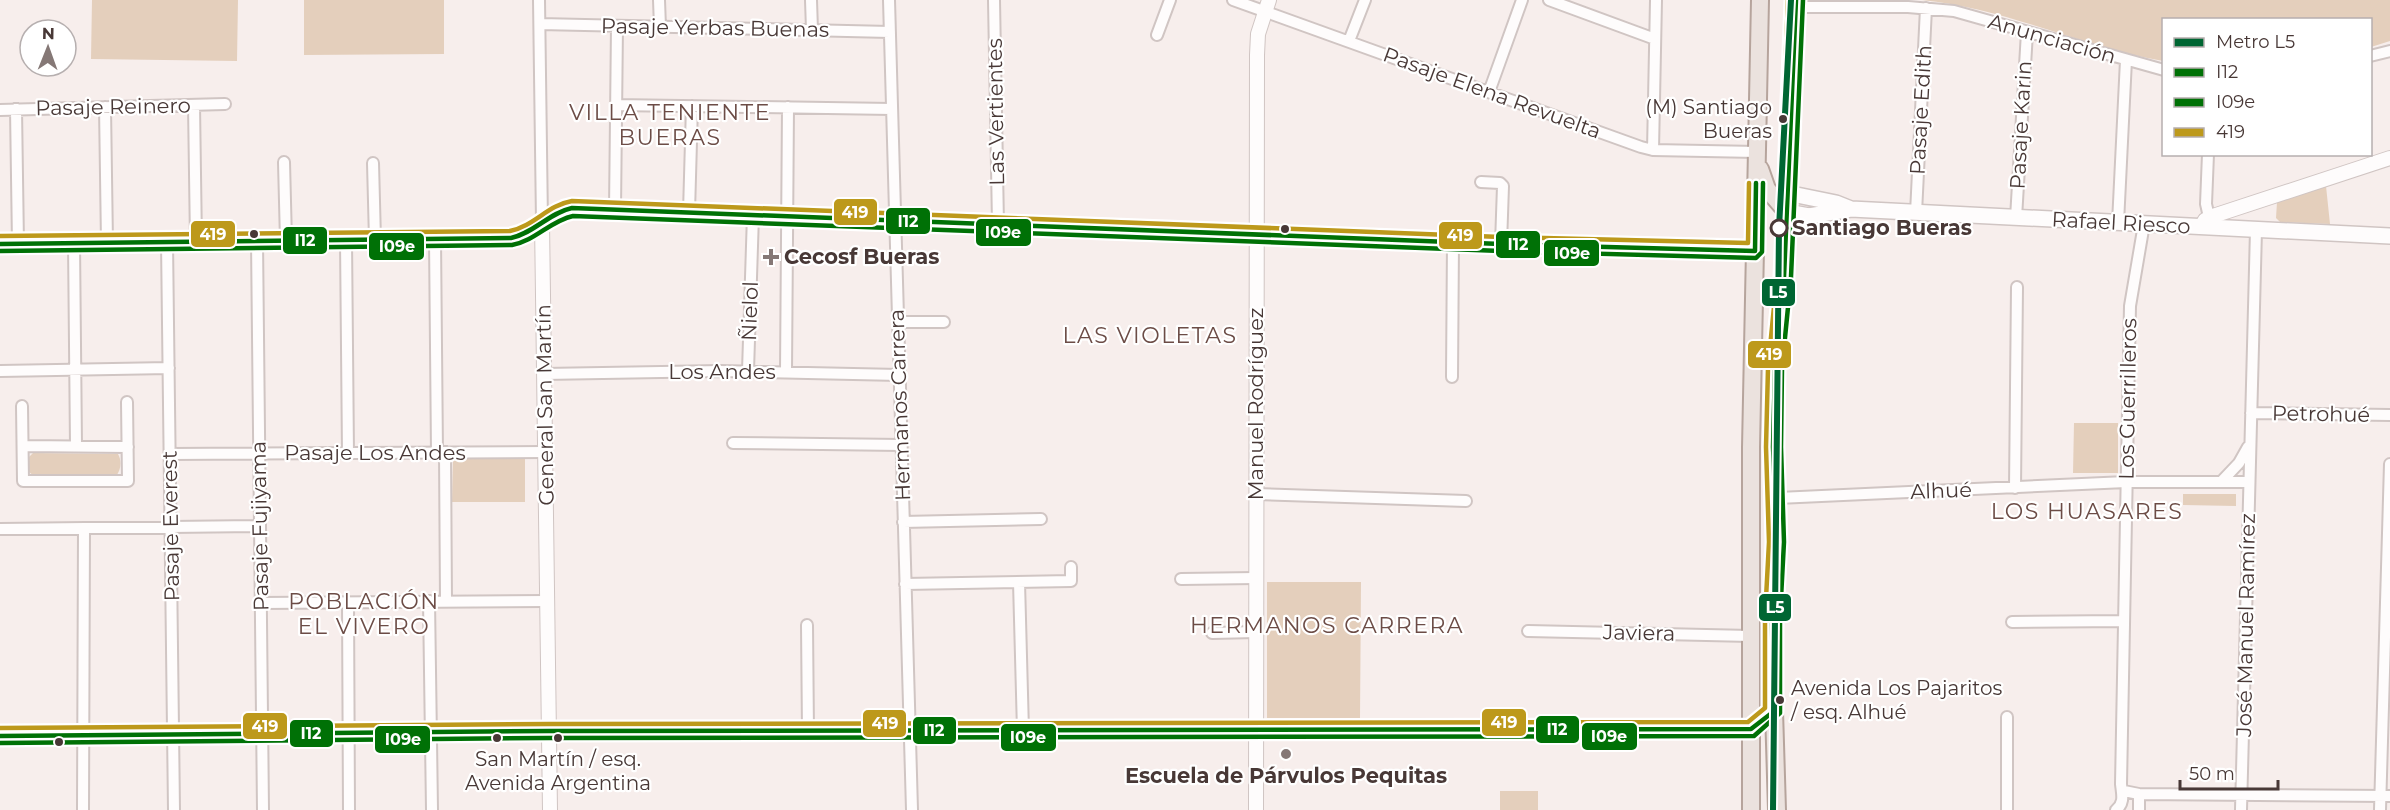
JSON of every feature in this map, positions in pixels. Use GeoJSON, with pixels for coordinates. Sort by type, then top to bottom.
{"type":"FeatureCollection","features":[{"type":"Feature","properties":{"kind":"main road"},"geometry":{"type":"LineString","coordinates":[[1751,810],[1755,250],[1760,0]]}},
{"type":"Feature","properties":{"kind":"main road"},"geometry":{"type":"LineString","coordinates":[[1777,810],[1772,626],[1777,498],[1773,447],[1775,368],[1784,277],[1796,4]]}},
{"type":"Feature","properties":{"kind":"main road"},"geometry":{"type":"LineString","coordinates":[[1757,154],[1767,189],[1786,212]]}},
{"type":"Feature","properties":{"kind":"main road","name":"Rafael Riesco"},"geometry":{"type":"LineString","coordinates":[[1787,194],[1836,203],[1851,209]]}},
{"type":"Feature","properties":{"kind":"main road"},"geometry":{"type":"LineString","coordinates":[[0,244],[516,238],[527,234],[566,208],[1501,244],[1755,250]]}},
{"type":"Feature","properties":{"kind":"main road","name":"Rafael Riesco"},"geometry":{"type":"LineString","coordinates":[[1786,212],[1809,216],[1851,209],[2144,224],[2205,222],[2256,230],[2390,236]]}},
{"type":"Feature","properties":{"kind":"main road"},"geometry":{"type":"LineString","coordinates":[[0,736],[549,731],[1751,729],[1773,712]]}},
{"type":"Feature","properties":{"kind":"street","name":"General San Martín"},"geometry":{"type":"LineString","coordinates":[[539,0],[550,810]]}},
{"type":"Feature","properties":{"kind":"street"},"geometry":{"type":"LineString","coordinates":[[660,0],[660,27]]}},
{"type":"Feature","properties":{"kind":"street"},"geometry":{"type":"LineString","coordinates":[[811,0],[812,30]]}},
{"type":"Feature","properties":{"kind":"street","name":"Hermanos Carrera"},"geometry":{"type":"LineString","coordinates":[[889,0],[912,810]]}},
{"type":"Feature","properties":{"kind":"street","name":"Las Vertientes"},"geometry":{"type":"LineString","coordinates":[[994,0],[998,224]]}},
{"type":"Feature","properties":{"kind":"street"},"geometry":{"type":"LineString","coordinates":[[1157,35],[1170,0]]}},
{"type":"Feature","properties":{"kind":"street","name":"Pasaje Elena Revuelta"},"geometry":{"type":"LineString","coordinates":[[1233,0],[1267,6],[1349,41],[1653,150],[1757,154]]}},
{"type":"Feature","properties":{"kind":"street"},"geometry":{"type":"LineString","coordinates":[[1349,41],[1365,0]]}},
{"type":"Feature","properties":{"kind":"street"},"geometry":{"type":"LineString","coordinates":[[1489,92],[1522,0]]}},
{"type":"Feature","properties":{"kind":"street"},"geometry":{"type":"LineString","coordinates":[[1550,0],[1655,39]]}},
{"type":"Feature","properties":{"kind":"street"},"geometry":{"type":"LineString","coordinates":[[1653,150],[1656,0]]}},
{"type":"Feature","properties":{"kind":"street","name":"Anunciación"},"geometry":{"type":"LineString","coordinates":[[1796,4],[1954,11],[2162,70]]}},
{"type":"Feature","properties":{"kind":"street","name":"Manuel Rodríguez"},"geometry":{"type":"LineString","coordinates":[[1256,810],[1256,632],[1251,578],[1256,494],[1257,44],[1267,6]]}},
{"type":"Feature","properties":{"kind":"street","name":"Pasaje Edith"},"geometry":{"type":"LineString","coordinates":[[1916,213],[1926,8]]}},
{"type":"Feature","properties":{"kind":"street","name":"Pasaje Yerbas Buenas"},"geometry":{"type":"LineString","coordinates":[[540,24],[890,32]]}},
{"type":"Feature","properties":{"kind":"street"},"geometry":{"type":"LineString","coordinates":[[615,209],[616,26]]}},
{"type":"Feature","properties":{"kind":"street","name":"Pasaje Karin"},"geometry":{"type":"LineString","coordinates":[[2016,218],[2027,32]]}},
{"type":"Feature","properties":{"kind":"street"},"geometry":{"type":"LineString","coordinates":[[2372,56],[2390,51]]}},
{"type":"Feature","properties":{"kind":"street"},"geometry":{"type":"LineString","coordinates":[[2118,223],[2126,60]]}},
{"type":"Feature","properties":{"kind":"street","name":"Pasaje Reinero"},"geometry":{"type":"LineString","coordinates":[[0,110],[225,104]]}},
{"type":"Feature","properties":{"kind":"street"},"geometry":{"type":"LineString","coordinates":[[194,105],[196,242]]}},
{"type":"Feature","properties":{"kind":"street"},"geometry":{"type":"LineString","coordinates":[[616,105],[892,109]]}},
{"type":"Feature","properties":{"kind":"street"},"geometry":{"type":"LineString","coordinates":[[689,212],[692,106]]}},
{"type":"Feature","properties":{"kind":"street"},"geometry":{"type":"LineString","coordinates":[[105,107],[107,243]]}},
{"type":"Feature","properties":{"kind":"street"},"geometry":{"type":"LineString","coordinates":[[786,372],[788,107]]}},
{"type":"Feature","properties":{"kind":"street"},"geometry":{"type":"LineString","coordinates":[[16,110],[18,244]]}},
{"type":"Feature","properties":{"kind":"street"},"geometry":{"type":"LineString","coordinates":[[2208,156],[2205,222],[2390,158]]}},
{"type":"Feature","properties":{"kind":"street"},"geometry":{"type":"LineString","coordinates":[[284,162],[286,241]]}},
{"type":"Feature","properties":{"kind":"street"},"geometry":{"type":"LineString","coordinates":[[373,162],[375,240]]}},
{"type":"Feature","properties":{"kind":"street"},"geometry":{"type":"LineString","coordinates":[[1481,182],[1500,183],[1503,186],[1501,244]]}},
{"type":"Feature","properties":{"kind":"street","name":"Ñielol"},"geometry":{"type":"LineString","coordinates":[[748,371],[753,215]]}},
{"type":"Feature","properties":{"kind":"street","name":"Los Guerrilleros"},"geometry":{"type":"LineString","coordinates":[[2124,791],[2121,784],[2123,621],[2130,306],[2144,224]]}},
{"type":"Feature","properties":{"kind":"street","name":"José Manuel Ramírez"},"geometry":{"type":"LineString","coordinates":[[2241,810],[2256,230]]}},
{"type":"Feature","properties":{"kind":"street"},"geometry":{"type":"LineString","coordinates":[[435,239],[446,601]]}},
{"type":"Feature","properties":{"kind":"street"},"geometry":{"type":"LineString","coordinates":[[346,240],[348,453]]}},
{"type":"Feature","properties":{"kind":"street","name":"Pasaje Fujiyama"},"geometry":{"type":"LineString","coordinates":[[257,241],[263,810]]}},
{"type":"Feature","properties":{"kind":"street","name":"Pasaje Everest"},"geometry":{"type":"LineString","coordinates":[[167,242],[174,810]]}},
{"type":"Feature","properties":{"kind":"street"},"geometry":{"type":"LineString","coordinates":[[1452,377],[1453,242]]}},
{"type":"Feature","properties":{"kind":"street"},"geometry":{"type":"LineString","coordinates":[[74,243],[76,446]]}},
{"type":"Feature","properties":{"kind":"street"},"geometry":{"type":"LineString","coordinates":[[2015,488],[2017,287]]}},
{"type":"Feature","properties":{"kind":"street"},"geometry":{"type":"LineString","coordinates":[[898,322],[944,322]]}},
{"type":"Feature","properties":{"kind":"street"},"geometry":{"type":"LineString","coordinates":[[0,371],[169,368]]}},
{"type":"Feature","properties":{"kind":"street","name":"Los Andes"},"geometry":{"type":"LineString","coordinates":[[544,374],[748,371],[899,375]]}},
{"type":"Feature","properties":{"kind":"street"},"geometry":{"type":"LineString","coordinates":[[22,406],[23,481],[128,482],[127,402]]}},
{"type":"Feature","properties":{"kind":"street","name":"Petrohué"},"geometry":{"type":"LineString","coordinates":[[2251,413],[2390,415]]}},
{"type":"Feature","properties":{"kind":"street","name":"José Manuel Ramírez"},"geometry":{"type":"LineString","coordinates":[[2221,482],[2239,463],[2250,441]]}},
{"type":"Feature","properties":{"kind":"street"},"geometry":{"type":"LineString","coordinates":[[733,443],[901,445]]}},
{"type":"Feature","properties":{"kind":"street"},"geometry":{"type":"LineString","coordinates":[[23,446],[128,447]]}},
{"type":"Feature","properties":{"kind":"street","name":"Pasaje Los Andes"},"geometry":{"type":"LineString","coordinates":[[170,454],[545,452]]}},
{"type":"Feature","properties":{"kind":"street"},"geometry":{"type":"LineString","coordinates":[[2379,810],[2385,796],[2390,464]]}},
{"type":"Feature","properties":{"kind":"street","name":"Alhué"},"geometry":{"type":"LineString","coordinates":[[1777,498],[2126,482],[2249,482]]}},
{"type":"Feature","properties":{"kind":"street"},"geometry":{"type":"LineString","coordinates":[[1256,494],[1466,501]]}},
{"type":"Feature","properties":{"kind":"street"},"geometry":{"type":"LineString","coordinates":[[903,522],[1041,519]]}},
{"type":"Feature","properties":{"kind":"street"},"geometry":{"type":"LineString","coordinates":[[0,529],[260,526]]}},
{"type":"Feature","properties":{"kind":"street"},"geometry":{"type":"LineString","coordinates":[[83,810],[84,528]]}},
{"type":"Feature","properties":{"kind":"street"},"geometry":{"type":"LineString","coordinates":[[905,584],[1071,581],[1071,567]]}},
{"type":"Feature","properties":{"kind":"street"},"geometry":{"type":"LineString","coordinates":[[1181,579],[1251,578]]}},
{"type":"Feature","properties":{"kind":"street"},"geometry":{"type":"LineString","coordinates":[[1019,582],[1023,731]]}},
{"type":"Feature","properties":{"kind":"street"},"geometry":{"type":"LineString","coordinates":[[429,601],[432,810]]}},
{"type":"Feature","properties":{"kind":"street"},"geometry":{"type":"LineString","coordinates":[[261,603],[547,601]]}},
{"type":"Feature","properties":{"kind":"street"},"geometry":{"type":"LineString","coordinates":[[348,602],[349,810]]}},
{"type":"Feature","properties":{"kind":"street"},"geometry":{"type":"LineString","coordinates":[[2012,622],[2123,621]]}},
{"type":"Feature","properties":{"kind":"street"},"geometry":{"type":"LineString","coordinates":[[807,625],[808,732]]}},
{"type":"Feature","properties":{"kind":"street","name":"Javiera"},"geometry":{"type":"LineString","coordinates":[[1528,631],[1751,636]]}},
{"type":"Feature","properties":{"kind":"street"},"geometry":{"type":"LineString","coordinates":[[1212,633],[1256,632]]}},
{"type":"Feature","properties":{"kind":"street"},"geometry":{"type":"LineString","coordinates":[[2007,717],[2007,810]]}},
{"type":"Feature","properties":{"kind":"street"},"geometry":{"type":"LineString","coordinates":[[2116,810],[2120,806],[2124,791],[2139,794],[2385,796]]}},
{"type":"Feature","properties":{"kind":"street"},"geometry":{"type":"LineString","coordinates":[[2139,794],[2139,810]]}},
{"type":"Feature","properties":{"kind":"shaded area"},"geometry":{"type":"Polygon","coordinates":[[[92,0],[238,0],[237,61],[91,59],[92,0]]]}},
{"type":"Feature","properties":{"kind":"shaded area"},"geometry":{"type":"Polygon","coordinates":[[[304,0],[444,0],[444,54],[304,55],[304,0]]]}},
{"type":"Feature","properties":{"kind":"shaded area"},"geometry":{"type":"Polygon","coordinates":[[[1922,0],[2390,0],[2390,41],[2372,47],[2372,18],[2162,18],[2162,61],[2103,47],[2013,19],[1953,4],[1922,0]]]}},
{"type":"Feature","properties":{"kind":"shaded area"},"geometry":{"type":"Polygon","coordinates":[[[2326,186],[2330,224],[2280,222],[2276,218],[2277,202],[2326,186]]]}},
{"type":"Feature","properties":{"kind":"shaded area"},"geometry":{"type":"Polygon","coordinates":[[[2074,423],[2118,423],[2118,473],[2073,473],[2074,423]]]}},
{"type":"Feature","properties":{"kind":"shaded area"},"geometry":{"type":"Polygon","coordinates":[[[33,453],[118,454],[119,471],[116,476],[34,476],[29,472],[29,457],[33,453]]]}},
{"type":"Feature","properties":{"kind":"shaded area"},"geometry":{"type":"Polygon","coordinates":[[[453,458],[525,458],[525,502],[452,502],[453,458]]]}},
{"type":"Feature","properties":{"kind":"shaded area"},"geometry":{"type":"Polygon","coordinates":[[[2183,494],[2236,494],[2236,506],[2183,505],[2183,494]]]}},
{"type":"Feature","properties":{"kind":"shaded area"},"geometry":{"type":"Polygon","coordinates":[[[1267,582],[1361,582],[1360,718],[1267,718],[1267,582]]]}},
{"type":"Feature","properties":{"kind":"shaded area"},"geometry":{"type":"Polygon","coordinates":[[[1500,791],[1538,791],[1538,810],[1500,810],[1500,791]]]}},
{"type":"Feature","properties":{"kind":"metro line","name":"L5"},"geometry":{"type":"LineString","coordinates":[[1773,810],[1779,228],[1791,0]]}},
{"type":"Feature","properties":{"kind":"transit line","name":"419"},"geometry":{"type":"LineString","coordinates":[[0,728],[549,724],[1748,722],[1765,708],[1765,617],[1769,542],[1766,447],[1768,368],[1777,276],[1788,0]]}},
{"type":"Feature","properties":{"kind":"transit line","name":"I12"},"geometry":{"type":"LineString","coordinates":[[0,736],[549,731],[1751,729],[1773,712],[1772,617],[1777,542],[1773,447],[1775,368],[1784,277],[1796,0]]}},
{"type":"Feature","properties":{"kind":"transit line","name":"I09e"},"geometry":{"type":"LineString","coordinates":[[0,743],[549,738],[1754,736],[1780,713],[1780,617],[1784,542],[1781,447],[1782,368],[1791,277],[1803,0]]}},
{"type":"Feature","properties":{"kind":"transit line","name":"419"},"geometry":{"type":"LineString","coordinates":[[0,236],[510,231],[526,225],[563,203],[572,201],[1501,237],[1748,243],[1749,183]]}},
{"type":"Feature","properties":{"kind":"transit line","name":"I12"},"geometry":{"type":"LineString","coordinates":[[0,244],[511,238],[572,208],[1501,244],[1755,251],[1756,183]]}},
{"type":"Feature","properties":{"kind":"transit line","name":"I09e"},"geometry":{"type":"LineString","coordinates":[[0,251],[512,245],[573,216],[1501,251],[1756,258],[1762,252],[1763,183]]}},
{"type":"Feature","properties":{"kind":"place","name":"(M) Santiago Bueras"},"geometry":{"type":"Point","coordinates":[1783,119]}},
{"type":"Feature","properties":{"kind":"place","name":"Santiago Bueras"},"geometry":{"type":"Point","coordinates":[1779,228]}},
{"type":"Feature","properties":{"kind":"place","name":"Cecosf Bueras"},"geometry":{"type":"Point","coordinates":[771,257]}},
{"type":"Feature","properties":{"kind":"place","name":"Avenida Los Pajaritos / esq. Alhué"},"geometry":{"type":"Point","coordinates":[1780,700]}},
{"type":"Feature","properties":{"kind":"place","name":"San Martín / esq. Avenida Argentina"},"geometry":{"type":"Point","coordinates":[558,738]}},
{"type":"Feature","properties":{"kind":"place","name":"Escuela de Párvulos Pequitas"},"geometry":{"type":"Point","coordinates":[1286,754]}},
{"type":"Feature","properties":{"kind":"district","name":"VILLA TENIENTE BUERAS"},"geometry":{"type":"Point","coordinates":[670,124]}},
{"type":"Feature","properties":{"kind":"district","name":"LAS VIOLETAS"},"geometry":{"type":"Point","coordinates":[1150,335]}},
{"type":"Feature","properties":{"kind":"district","name":"LOS HUASARES"},"geometry":{"type":"Point","coordinates":[2087,511]}},
{"type":"Feature","properties":{"kind":"district","name":"POBLACIÓN EL VIVERO"},"geometry":{"type":"Point","coordinates":[364,614]}},
{"type":"Feature","properties":{"kind":"district","name":"HERMANOS CARRERA"},"geometry":{"type":"Point","coordinates":[1327,625]}}]}
